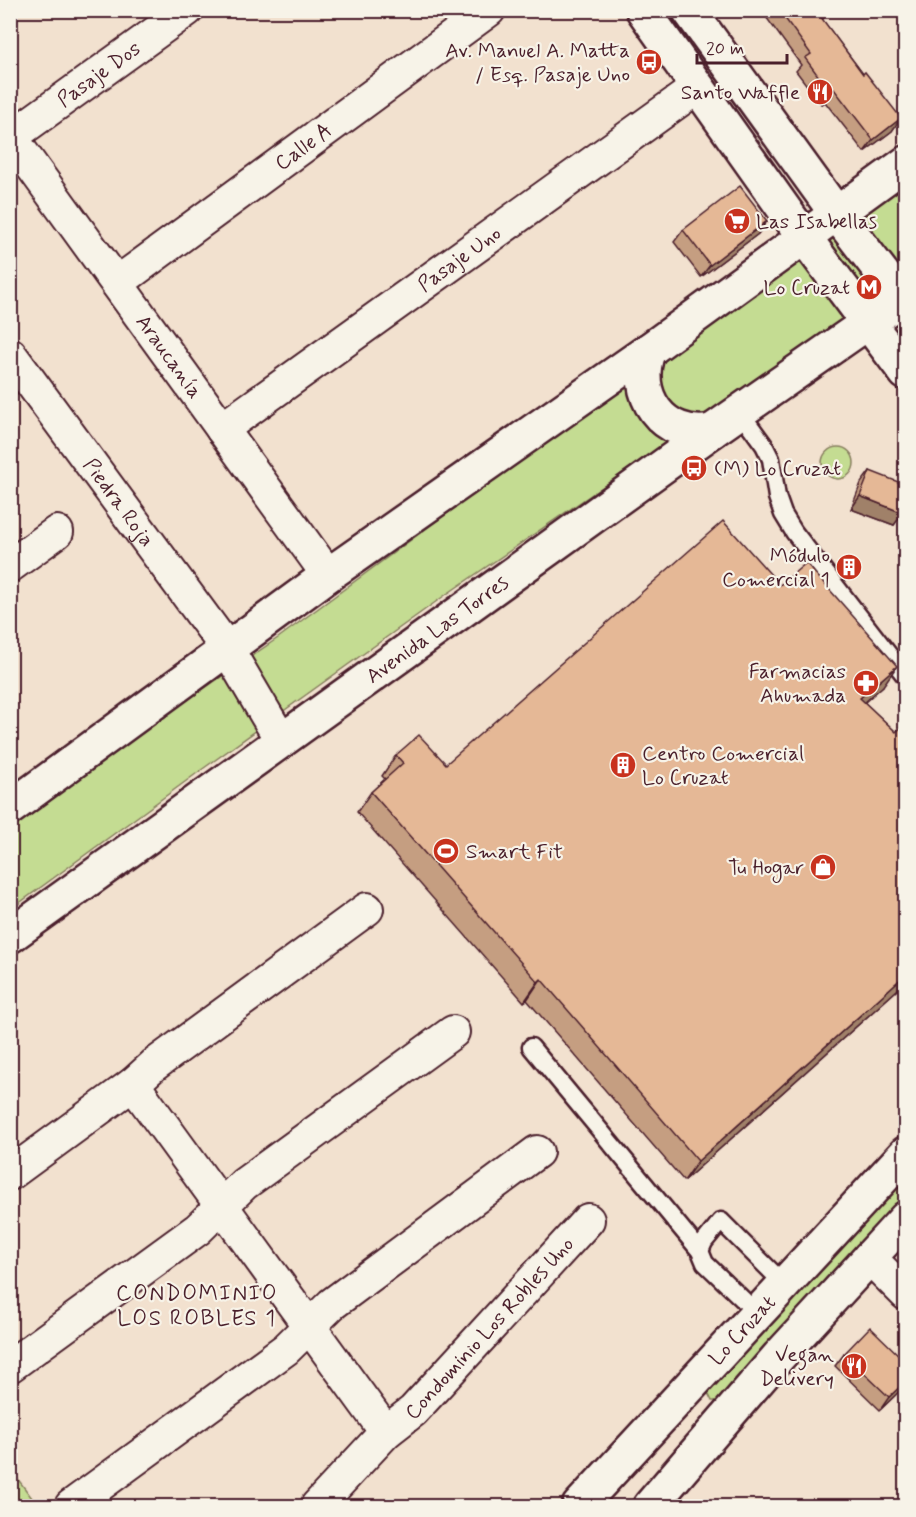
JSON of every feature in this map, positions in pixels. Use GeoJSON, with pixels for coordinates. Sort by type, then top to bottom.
{"type":"FeatureCollection","features":[{"type":"Feature","properties":{"kind":"street","name":"Pasaje Dos"},"geometry":{"type":"LineString","coordinates":[[11,136],[187,10]]}},
{"type":"Feature","properties":{"kind":"street","name":"Calle A"},"geometry":{"type":"LineString","coordinates":[[117,283],[489,10]]}},
{"type":"Feature","properties":{"kind":"street"},"geometry":{"type":"LineString","coordinates":[[643,10],[804,237],[906,373]]}},
{"type":"Feature","properties":{"kind":"street"},"geometry":{"type":"LineString","coordinates":[[689,10],[836,213],[904,299]]}},
{"type":"Feature","properties":{"kind":"street","name":"Pasaje Uno"},"geometry":{"type":"LineString","coordinates":[[222,429],[698,87]]}},
{"type":"Feature","properties":{"kind":"street","name":"Araucanía"},"geometry":{"type":"LineString","coordinates":[[11,136],[328,575]]}},
{"type":"Feature","properties":{"kind":"street"},"geometry":{"type":"LineString","coordinates":[[10,808],[328,575],[648,350],[906,163]]}},
{"type":"Feature","properties":{"kind":"street","name":"Avenida Las Torres"},"geometry":{"type":"LineString","coordinates":[[10,936],[712,431],[867,322],[904,299]]}},
{"type":"Feature","properties":{"kind":"street"},"geometry":{"type":"LineString","coordinates":[[648,350],[643,370],[644,383],[647,396],[656,411],[672,426],[685,431],[700,433],[712,431]]}},
{"type":"Feature","properties":{"kind":"street","name":"Piedra Roja"},"geometry":{"type":"LineString","coordinates":[[10,354],[228,650],[282,740]]}},
{"type":"Feature","properties":{"kind":"street"},"geometry":{"type":"LineString","coordinates":[[10,566],[57,532]]}},
{"type":"Feature","properties":{"kind":"street"},"geometry":{"type":"LineString","coordinates":[[10,1174],[367,909]]}},
{"type":"Feature","properties":{"kind":"street"},"geometry":{"type":"LineString","coordinates":[[10,1366],[198,1229],[244,1184],[453,1032]]}},
{"type":"Feature","properties":{"kind":"street","name":"Condominio Los Robles Uno"},"geometry":{"type":"LineString","coordinates":[[133,1084],[386,1432]]}},
{"type":"Feature","properties":{"kind":"street"},"geometry":{"type":"LineString","coordinates":[[71,1506],[286,1349],[332,1304],[537,1152]]}},
{"type":"Feature","properties":{"kind":"street","name":"Lo Cruzat"},"geometry":{"type":"LineString","coordinates":[[579,1506],[906,1153]]}},
{"type":"Feature","properties":{"kind":"street"},"geometry":{"type":"LineString","coordinates":[[650,1506],[779,1356],[906,1218]]}},
{"type":"Feature","properties":{"kind":"street","name":"Condominio Los Robles Uno"},"geometry":{"type":"LineString","coordinates":[[317,1506],[386,1432],[413,1411],[588,1220]]}},
{"type":"Feature","properties":{"kind":"street"},"geometry":{"type":"LineString","coordinates":[[869,1257],[906,1294]]}},
{"type":"Feature","properties":{"kind":"lane"},"geometry":{"type":"LineString","coordinates":[[740,412],[764,445],[771,459],[777,497],[783,514],[794,532],[906,677]]}},
{"type":"Feature","properties":{"kind":"lane"},"geometry":{"type":"LineString","coordinates":[[531,1047],[700,1251],[705,1263],[757,1313]]}},
{"type":"Feature","properties":{"kind":"lane"},"geometry":{"type":"LineString","coordinates":[[700,1251],[704,1242],[721,1221],[784,1284]]}},
{"type":"Feature","properties":{"kind":"green space"},"geometry":{"type":"Polygon","coordinates":[[[905,175],[905,279],[444,596],[11,909],[10,830],[177,707],[278,638],[905,175]]]}},
{"type":"Feature","properties":{"kind":"green space"},"geometry":{"type":"Polygon","coordinates":[[[838,447],[849,452],[854,463],[849,474],[838,479],[827,474],[822,463],[827,452],[838,447]]]}},
{"type":"Feature","properties":{"kind":"green space"},"geometry":{"type":"Polygon","coordinates":[[[905,1177],[905,1205],[723,1401],[712,1401],[708,1393],[711,1387],[905,1177]]]}},
{"type":"Feature","properties":{"kind":"green space"},"geometry":{"type":"Polygon","coordinates":[[[11,1470],[38,1506],[11,1506],[11,1470]]]}},
{"type":"Feature","properties":{"kind":"building"},"geometry":{"type":"Polygon","coordinates":[[[779,10],[828,10],[820,16],[863,74],[865,72],[901,118],[873,140],[834,89],[830,92],[805,58],[811,54],[779,10]]]}},
{"type":"Feature","properties":{"kind":"building"},"geometry":{"type":"Polygon","coordinates":[[[740,186],[767,221],[710,265],[683,230],[740,186]]]}},
{"type":"Feature","properties":{"kind":"building"},"geometry":{"type":"Polygon","coordinates":[[[870,471],[906,485],[906,506],[903,513],[860,496],[870,471]]]}},
{"type":"Feature","properties":{"kind":"building"},"geometry":{"type":"Polygon","coordinates":[[[723,521],[780,585],[806,563],[897,666],[860,698],[896,732],[906,723],[906,974],[698,1161],[541,979],[538,982],[371,792],[403,763],[396,755],[419,735],[446,764],[723,521]]]}},
{"type":"Feature","properties":{"kind":"building"},"geometry":{"type":"Polygon","coordinates":[[[870,1327],[906,1362],[906,1381],[889,1397],[844,1354],[870,1327]]]}},
{"type":"Feature","properties":{"kind":"place","name":"Av. Manuel A. Matta / Esq. Pasaje Uno"},"geometry":{"type":"Point","coordinates":[649,62]}},
{"type":"Feature","properties":{"kind":"place","name":"Santo Waffle"},"geometry":{"type":"Point","coordinates":[820,92]}},
{"type":"Feature","properties":{"kind":"place","name":"Las Isabellas"},"geometry":{"type":"Point","coordinates":[737,221]}},
{"type":"Feature","properties":{"kind":"place","name":"Lo Cruzat"},"geometry":{"type":"Point","coordinates":[869,287]}},
{"type":"Feature","properties":{"kind":"place","name":"(M) Lo Cruzat"},"geometry":{"type":"Point","coordinates":[694,468]}},
{"type":"Feature","properties":{"kind":"place","name":"Módulo Comercial 1"},"geometry":{"type":"Point","coordinates":[849,567]}},
{"type":"Feature","properties":{"kind":"place","name":"Farmacias Ahumada"},"geometry":{"type":"Point","coordinates":[866,683]}},
{"type":"Feature","properties":{"kind":"place","name":"Centro Comercial Lo Cruzat"},"geometry":{"type":"Point","coordinates":[623,765]}},
{"type":"Feature","properties":{"kind":"place","name":"Smart Fit"},"geometry":{"type":"Point","coordinates":[446,851]}},
{"type":"Feature","properties":{"kind":"place","name":"Tu Hogar"},"geometry":{"type":"Point","coordinates":[823,867]}},
{"type":"Feature","properties":{"kind":"place","name":"Vegan Delivery"},"geometry":{"type":"Point","coordinates":[854,1366]}},
{"type":"Feature","properties":{"kind":"district","name":"CONDOMINIO LOS ROBLES 1"},"geometry":{"type":"Point","coordinates":[197,1304]}}]}
